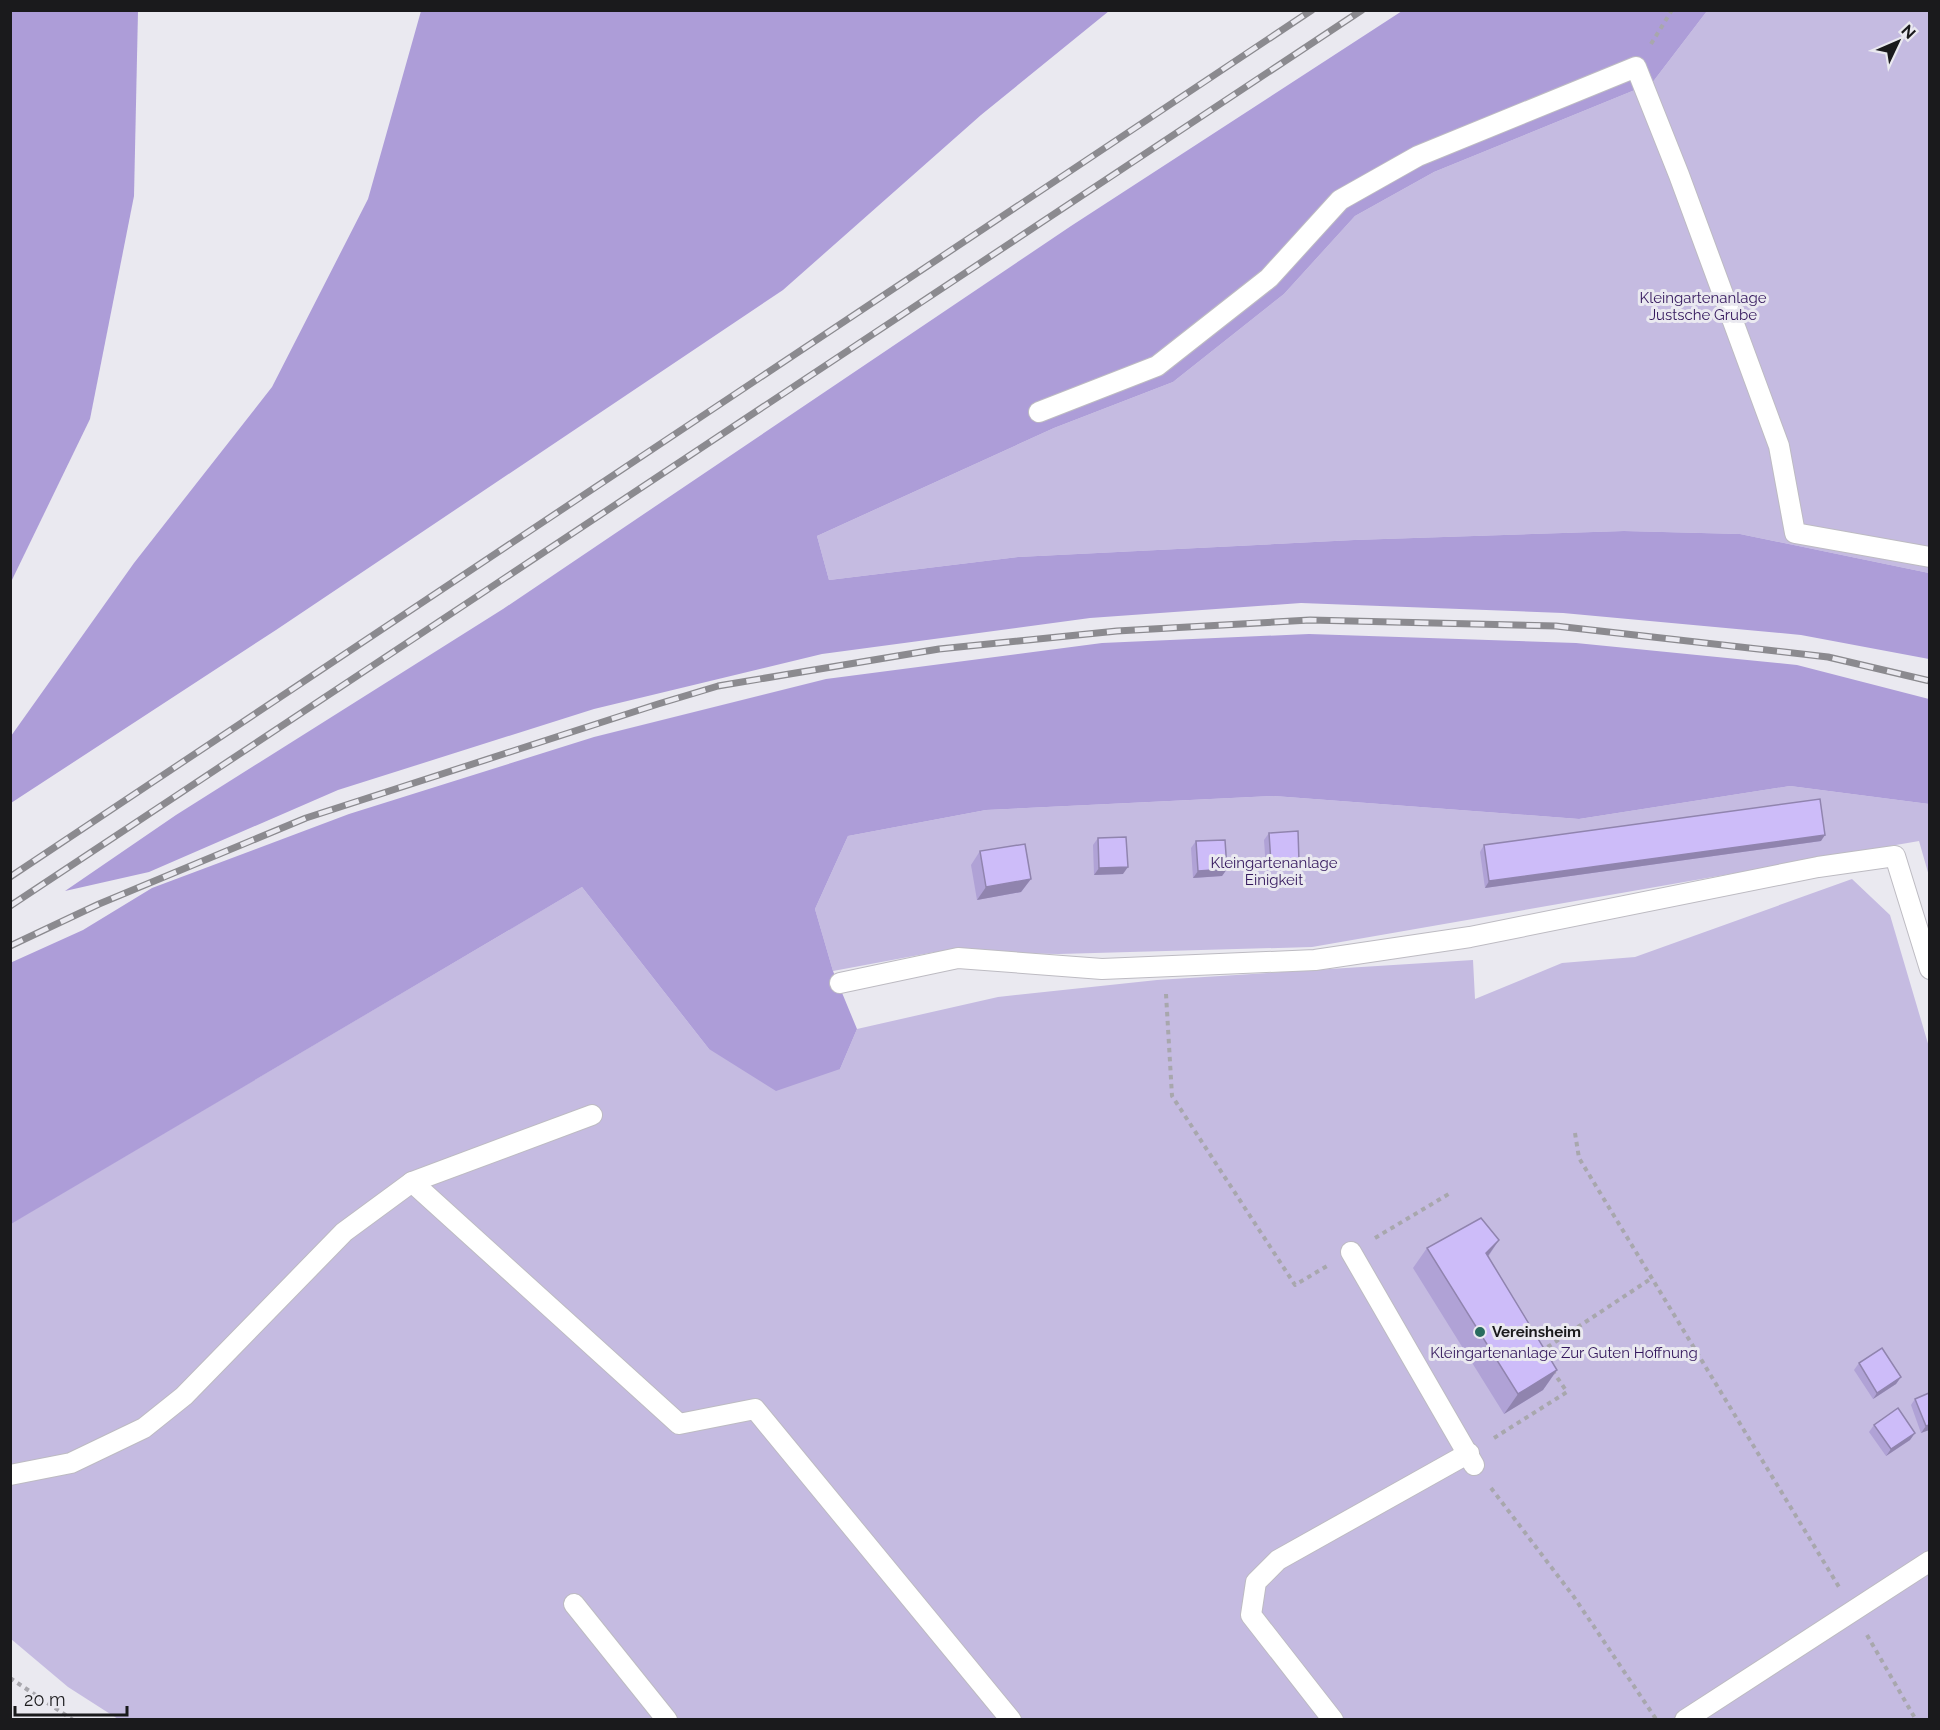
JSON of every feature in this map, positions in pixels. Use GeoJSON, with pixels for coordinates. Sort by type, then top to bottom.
{"type":"FeatureCollection","features":[{"type":"Feature","properties":{"kind":"lane"},"geometry":{"type":"LineString","coordinates":[[1039,412],[1157,366],[1269,278],[1340,200],[1418,156],[1636,67],[1679,175],[1779,446],[1795,533],[1929,557]]}},
{"type":"Feature","properties":{"kind":"lane"},"geometry":{"type":"LineString","coordinates":[[840,983],[958,958],[1102,969],[1315,960],[1470,937],[1818,867],[1895,856],[1929,969]]}},
{"type":"Feature","properties":{"kind":"lane"},"geometry":{"type":"LineString","coordinates":[[10,1475],[71,1463],[144,1428],[184,1396],[344,1232],[412,1182],[592,1116]]}},
{"type":"Feature","properties":{"kind":"lane"},"geometry":{"type":"LineString","coordinates":[[412,1182],[679,1424],[755,1409],[1011,1719]]}},
{"type":"Feature","properties":{"kind":"lane"},"geometry":{"type":"LineString","coordinates":[[1333,1719],[1251,1615],[1256,1582],[1278,1560],[1471,1459],[1351,1252]]}},
{"type":"Feature","properties":{"kind":"lane"},"geometry":{"type":"LineString","coordinates":[[1685,1719],[1929,1562]]}},
{"type":"Feature","properties":{"kind":"lane"},"geometry":{"type":"LineString","coordinates":[[574,1604],[667,1719]]}},
{"type":"Feature","properties":{"kind":"path"},"geometry":{"type":"LineString","coordinates":[[1636,67],[1672,10]]}},
{"type":"Feature","properties":{"kind":"path"},"geometry":{"type":"LineString","coordinates":[[1164,966],[1172,1096],[1295,1285]]}},
{"type":"Feature","properties":{"kind":"path"},"geometry":{"type":"LineString","coordinates":[[1575,1133],[1579,1158],[1917,1719]]}},
{"type":"Feature","properties":{"kind":"path"},"geometry":{"type":"LineString","coordinates":[[1545,1360],[1540,1352],[1652,1278]]}},
{"type":"Feature","properties":{"kind":"path"},"geometry":{"type":"LineString","coordinates":[[1551,1368],[1567,1392],[1471,1459],[1574,1597],[1656,1719]]}},
{"type":"Feature","properties":{"kind":"path"},"geometry":{"type":"LineString","coordinates":[[10,1678],[73,1719]]}},
{"type":"Feature","properties":{"kind":"green space","name":"Kleingartenanlage Justsche Grube"},"geometry":{"type":"Polygon","coordinates":[[[1707,11],[1929,11],[1929,573],[1740,534],[1624,531],[1354,540],[1018,557],[829,580],[817,536],[1054,428],[1173,382],[1284,294],[1355,216],[1434,172],[1652,83],[1707,11]]]}},
{"type":"Feature","properties":{"kind":"green space","name":"Kleingartenanlage Einigkeit"},"geometry":{"type":"Polygon","coordinates":[[[1790,786],[1929,804],[1929,876],[1919,841],[1312,947],[1059,954],[935,952],[833,971],[815,909],[848,836],[986,810],[1274,796],[1579,819],[1790,786]]]}},
{"type":"Feature","properties":{"kind":"green space","name":"Kleingartenanlage Zur Guten Hoffnung"},"geometry":{"type":"Polygon","coordinates":[[[1852,879],[1890,915],[1929,1047],[1929,1719],[118,1719],[68,1687],[11,1639],[10,1224],[582,887],[709,1049],[840,1069],[857,1029],[998,997],[1157,980],[1473,960],[1475,999],[1562,963],[1635,957],[1852,879]]]}},
{"type":"Feature","properties":{"kind":"shaded area"},"geometry":{"type":"Polygon","coordinates":[[[11,10],[138,11],[134,196],[90,419],[11,582],[11,10]]]}},
{"type":"Feature","properties":{"kind":"shaded area"},"geometry":{"type":"Polygon","coordinates":[[[421,11],[1109,11],[981,115],[783,290],[276,630],[11,803],[11,736],[134,563],[272,387],[368,199],[421,11]]]}},
{"type":"Feature","properties":{"kind":"shaded area"},"geometry":{"type":"Polygon","coordinates":[[[1402,11],[1707,11],[1652,83],[1434,172],[1355,216],[1284,294],[1173,382],[1054,428],[817,536],[829,580],[1018,557],[1354,540],[1624,531],[1740,534],[1929,573],[1929,659],[1801,635],[1563,613],[1301,603],[1090,618],[822,654],[594,709],[338,790],[149,872],[65,891],[176,815],[503,609],[1071,226],[1402,11]]]}},
{"type":"Feature","properties":{"kind":"shaded area"},"geometry":{"type":"Polygon","coordinates":[[[1309,634],[1576,643],[1797,665],[1929,699],[1929,804],[1790,786],[1579,819],[1274,796],[986,810],[848,836],[815,909],[833,971],[857,1029],[840,1069],[776,1091],[709,1049],[582,887],[11,1224],[10,963],[83,930],[152,888],[349,814],[594,737],[826,679],[1102,643],[1309,634]]]}},
{"type":"Feature","properties":{"kind":"building"},"geometry":{"type":"Polygon","coordinates":[[[1820,799],[1825,835],[1489,881],[1484,845],[1820,799]]]}},
{"type":"Feature","properties":{"kind":"building"},"geometry":{"type":"Polygon","coordinates":[[[1298,831],[1299,862],[1271,863],[1269,833],[1298,831]]]}},
{"type":"Feature","properties":{"kind":"building"},"geometry":{"type":"Polygon","coordinates":[[[1126,837],[1128,867],[1099,868],[1098,838],[1126,837]]]}},
{"type":"Feature","properties":{"kind":"building"},"geometry":{"type":"Polygon","coordinates":[[[1225,840],[1227,869],[1198,871],[1196,841],[1225,840]]]}},
{"type":"Feature","properties":{"kind":"building"},"geometry":{"type":"Polygon","coordinates":[[[1025,844],[1031,879],[986,887],[980,851],[1025,844]]]}},
{"type":"Feature","properties":{"kind":"building"},"geometry":{"type":"Polygon","coordinates":[[[1481,1218],[1499,1240],[1486,1253],[1557,1370],[1518,1394],[1427,1248],[1481,1218]]]}},
{"type":"Feature","properties":{"kind":"building"},"geometry":{"type":"Polygon","coordinates":[[[1882,1348],[1901,1377],[1877,1393],[1859,1363],[1882,1348]]]}},
{"type":"Feature","properties":{"kind":"building"},"geometry":{"type":"Polygon","coordinates":[[[1929,1393],[1929,1425],[1926,1426],[1915,1399],[1929,1393]]]}},
{"type":"Feature","properties":{"kind":"building"},"geometry":{"type":"Polygon","coordinates":[[[1898,1408],[1915,1433],[1891,1449],[1874,1425],[1898,1408]]]}},
{"type":"Feature","properties":{"kind":"railway"},"geometry":{"type":"LineString","coordinates":[[10,877],[1312,10]]}},
{"type":"Feature","properties":{"kind":"railway"},"geometry":{"type":"LineString","coordinates":[[10,906],[1362,10]]}},
{"type":"Feature","properties":{"kind":"railway"},"geometry":{"type":"LineString","coordinates":[[10,946],[99,904],[306,818],[658,704],[718,686],[939,649],[1117,631],[1310,620],[1556,626],[1828,657],[1930,681]]}},
{"type":"Feature","properties":{"kind":"place","name":"Vereinsheim"},"geometry":{"type":"Point","coordinates":[1480,1332]}}]}
